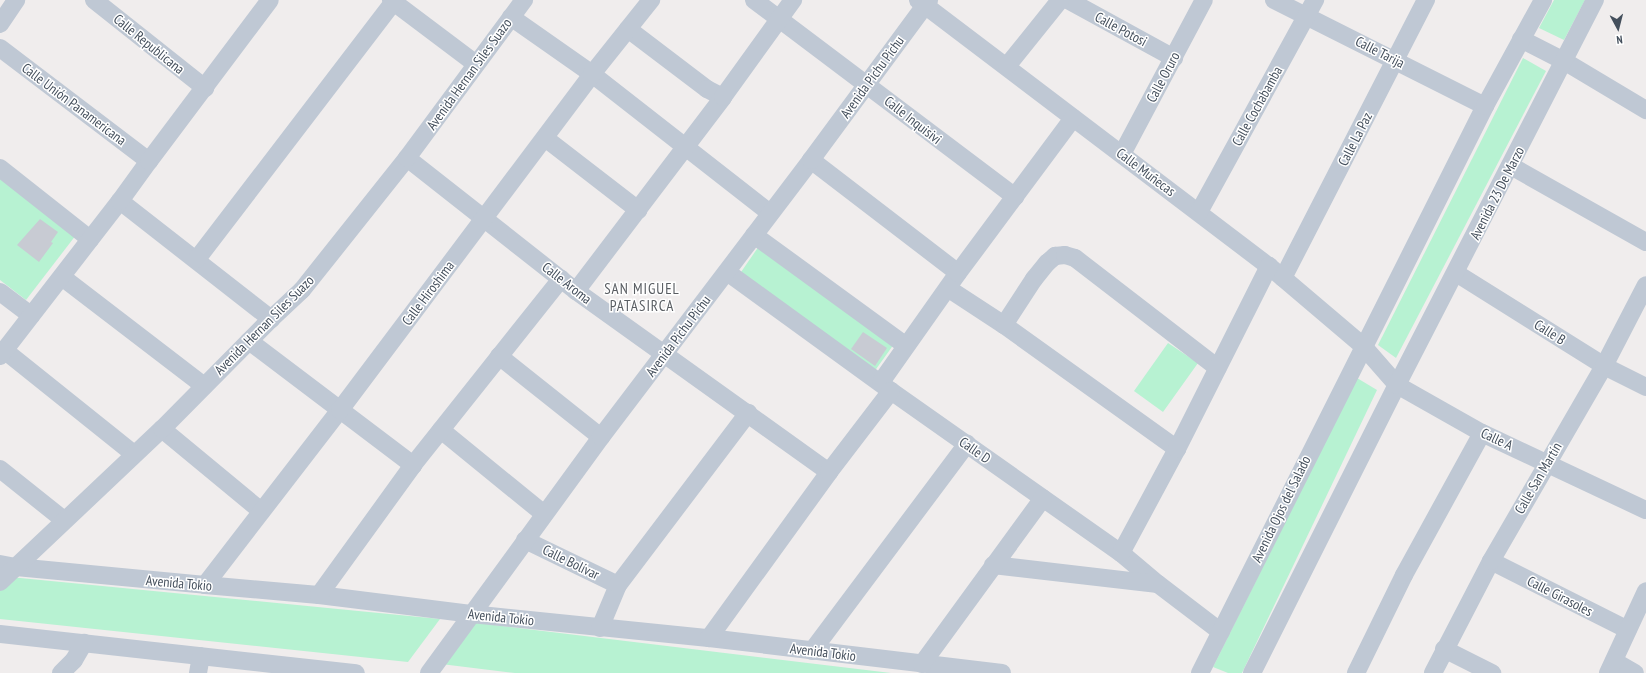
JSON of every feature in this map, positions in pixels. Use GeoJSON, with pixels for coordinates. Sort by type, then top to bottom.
{"type":"FeatureCollection","features":[{"type":"Feature","properties":{"kind":"street"},"geometry":{"type":"LineString","coordinates":[[0,24],[16,0]]}},
{"type":"Feature","properties":{"kind":"street","name":"Calle Republicana"},"geometry":{"type":"LineString","coordinates":[[94,0],[204,88]]}},
{"type":"Feature","properties":{"kind":"street","name":"Avenida Hernan Siles Suazo"},"geometry":{"type":"LineString","coordinates":[[0,582],[8,565],[64,520],[162,429],[271,319],[302,290],[407,158],[524,0]]}},
{"type":"Feature","properties":{"kind":"street","name":"Calle Hiroshima"},"geometry":{"type":"LineString","coordinates":[[205,585],[340,410],[592,74],[651,0]]}},
{"type":"Feature","properties":{"kind":"street","name":"Calle Inquisivi"},"geometry":{"type":"LineString","coordinates":[[754,0],[1014,198]]}},
{"type":"Feature","properties":{"kind":"street"},"geometry":{"type":"LineString","coordinates":[[576,291],[724,97],[793,0]]}},
{"type":"Feature","properties":{"kind":"street"},"geometry":{"type":"LineString","coordinates":[[1007,66],[1060,0]]}},
{"type":"Feature","properties":{"kind":"street","name":"Calle Potosi"},"geometry":{"type":"LineString","coordinates":[[1068,0],[1174,58]]}},
{"type":"Feature","properties":{"kind":"street","name":"Calle Oruro"},"geometry":{"type":"LineString","coordinates":[[1122,154],[1204,0]]}},
{"type":"Feature","properties":{"kind":"street","name":"Calle Tarija"},"geometry":{"type":"LineString","coordinates":[[1274,0],[1485,106]]}},
{"type":"Feature","properties":{"kind":"street","name":"Calle Cochabamba"},"geometry":{"type":"LineString","coordinates":[[1199,212],[1315,0]]}},
{"type":"Feature","properties":{"kind":"street","name":"Calle La Paz"},"geometry":{"type":"LineString","coordinates":[[1283,278],[1426,0]]}},
{"type":"Feature","properties":{"kind":"street"},"geometry":{"type":"LineString","coordinates":[[1363,346],[1485,106],[1543,0]]}},
{"type":"Feature","properties":{"kind":"street","name":"Avenida 23 De Marzo"},"geometry":{"type":"LineString","coordinates":[[1397,385],[1456,273],[1595,0]]}},
{"type":"Feature","properties":{"kind":"street"},"geometry":{"type":"LineString","coordinates":[[197,260],[393,1],[476,64]]}},
{"type":"Feature","properties":{"kind":"street","name":"Calle Muñecas"},"geometry":{"type":"LineString","coordinates":[[924,2],[1073,118],[1269,266],[1363,346]]}},
{"type":"Feature","properties":{"kind":"street","name":"Avenida Pichu Pichu"},"geometry":{"type":"LineString","coordinates":[[428,673],[601,437],[811,160],[924,2]]}},
{"type":"Feature","properties":{"kind":"street"},"geometry":{"type":"LineString","coordinates":[[134,454],[2,353],[120,201],[204,88],[261,3]]}},
{"type":"Feature","properties":{"kind":"street"},"geometry":{"type":"LineString","coordinates":[[511,17],[592,74],[770,213]]}},
{"type":"Feature","properties":{"kind":"street"},"geometry":{"type":"LineString","coordinates":[[628,29],[707,89],[724,97]]}},
{"type":"Feature","properties":{"kind":"street"},"geometry":{"type":"LineString","coordinates":[[1522,39],[1646,110]]}},
{"type":"Feature","properties":{"kind":"street","name":"Calle Unión Panamericana"},"geometry":{"type":"LineString","coordinates":[[0,48],[149,161]]}},
{"type":"Feature","properties":{"kind":"street"},"geometry":{"type":"LineString","coordinates":[[709,638],[829,472],[886,386],[906,346],[1073,118]]}},
{"type":"Feature","properties":{"kind":"street"},"geometry":{"type":"LineString","coordinates":[[545,138],[638,210]]}},
{"type":"Feature","properties":{"kind":"street","name":"Calle Aroma"},"geometry":{"type":"LineString","coordinates":[[407,158],[576,291],[829,472]]}},
{"type":"Feature","properties":{"kind":"street"},"geometry":{"type":"LineString","coordinates":[[811,160],[958,273]]}},
{"type":"Feature","properties":{"kind":"street"},"geometry":{"type":"LineString","coordinates":[[1511,166],[1646,242]]}},
{"type":"Feature","properties":{"kind":"street"},"geometry":{"type":"LineString","coordinates":[[0,168],[90,239]]}},
{"type":"Feature","properties":{"kind":"street"},"geometry":{"type":"LineString","coordinates":[[120,201],[271,319]]}},
{"type":"Feature","properties":{"kind":"street"},"geometry":{"type":"LineString","coordinates":[[754,235],[906,346]]}},
{"type":"Feature","properties":{"kind":"street"},"geometry":{"type":"LineString","coordinates":[[1004,325],[1034,279],[1047,263],[1055,256],[1066,255],[1075,258],[1218,368]]}},
{"type":"Feature","properties":{"kind":"street"},"geometry":{"type":"LineString","coordinates":[[1121,553],[1177,449],[1269,266]]}},
{"type":"Feature","properties":{"kind":"street","name":"Calle D"},"geometry":{"type":"LineString","coordinates":[[727,272],[1121,553],[1158,584],[1221,632]]}},
{"type":"Feature","properties":{"kind":"street","name":"Calle B"},"geometry":{"type":"LineString","coordinates":[[1456,273],[1604,366],[1646,387]]}},
{"type":"Feature","properties":{"kind":"street"},"geometry":{"type":"LineString","coordinates":[[62,277],[204,386]]}},
{"type":"Feature","properties":{"kind":"street"},"geometry":{"type":"LineString","coordinates":[[319,595],[413,465],[561,279]]}},
{"type":"Feature","properties":{"kind":"street","name":"Calle San Martín"},"geometry":{"type":"LineString","coordinates":[[1433,673],[1444,649],[1491,561],[1604,366],[1646,285]]}},
{"type":"Feature","properties":{"kind":"street"},"geometry":{"type":"LineString","coordinates":[[949,289],[1004,325],[1177,449]]}},
{"type":"Feature","properties":{"kind":"street"},"geometry":{"type":"LineString","coordinates":[[0,292],[31,315]]}},
{"type":"Feature","properties":{"kind":"street"},"geometry":{"type":"LineString","coordinates":[[249,341],[413,465]]}},
{"type":"Feature","properties":{"kind":"street","name":"Calle A"},"geometry":{"type":"LineString","coordinates":[[1363,346],[1397,385],[1482,433],[1646,510]]}},
{"type":"Feature","properties":{"kind":"street","name":"Avenida Ojos del Salado"},"geometry":{"type":"LineString","coordinates":[[1200,673],[1363,346]]}},
{"type":"Feature","properties":{"kind":"street"},"geometry":{"type":"LineString","coordinates":[[499,356],[601,437]]}},
{"type":"Feature","properties":{"kind":"street"},"geometry":{"type":"LineString","coordinates":[[1252,673],[1397,385]]}},
{"type":"Feature","properties":{"kind":"street"},"geometry":{"type":"LineString","coordinates":[[600,628],[618,585],[748,413]]}},
{"type":"Feature","properties":{"kind":"street"},"geometry":{"type":"LineString","coordinates":[[162,429],[261,511]]}},
{"type":"Feature","properties":{"kind":"street"},"geometry":{"type":"LineString","coordinates":[[441,430],[544,514]]}},
{"type":"Feature","properties":{"kind":"street"},"geometry":{"type":"LineString","coordinates":[[1356,673],[1404,575],[1482,433]]}},
{"type":"Feature","properties":{"kind":"street"},"geometry":{"type":"LineString","coordinates":[[812,651],[967,444]]}},
{"type":"Feature","properties":{"kind":"street"},"geometry":{"type":"LineString","coordinates":[[0,469],[64,520]]}},
{"type":"Feature","properties":{"kind":"street"},"geometry":{"type":"LineString","coordinates":[[922,664],[1043,498]]}},
{"type":"Feature","properties":{"kind":"street","name":"Calle Bolívar"},"geometry":{"type":"LineString","coordinates":[[525,540],[618,585]]}},
{"type":"Feature","properties":{"kind":"street","name":"Calle Girasoles"},"geometry":{"type":"LineString","coordinates":[[1491,561],[1628,630]]}},
{"type":"Feature","properties":{"kind":"street","name":"Avenida Tokio"},"geometry":{"type":"LineString","coordinates":[[8,565],[319,595],[471,614],[709,638],[1002,673]]}},
{"type":"Feature","properties":{"kind":"street"},"geometry":{"type":"LineString","coordinates":[[993,566],[1158,584]]}},
{"type":"Feature","properties":{"kind":"street"},"geometry":{"type":"LineString","coordinates":[[1635,673],[1611,667],[1646,591]]}},
{"type":"Feature","properties":{"kind":"street"},"geometry":{"type":"LineString","coordinates":[[0,634],[84,643],[200,664],[356,673]]}},
{"type":"Feature","properties":{"kind":"street"},"geometry":{"type":"LineString","coordinates":[[61,673],[74,660],[84,643]]}},
{"type":"Feature","properties":{"kind":"street"},"geometry":{"type":"LineString","coordinates":[[1444,649],[1492,673]]}},
{"type":"Feature","properties":{"kind":"green space"},"geometry":{"type":"Polygon","coordinates":[[[1554,0],[1585,0],[1564,40],[1539,28],[1554,0]]]}},
{"type":"Feature","properties":{"kind":"green space"},"geometry":{"type":"Polygon","coordinates":[[[1523,58],[1546,71],[1396,358],[1378,345],[1523,58]]]}},
{"type":"Feature","properties":{"kind":"green space"},"geometry":{"type":"Polygon","coordinates":[[[0,176],[76,235],[26,300],[0,280],[0,176]]]}},
{"type":"Feature","properties":{"kind":"green space"},"geometry":{"type":"Polygon","coordinates":[[[759,246],[894,344],[874,372],[739,275],[759,246]]]}},
{"type":"Feature","properties":{"kind":"green space"},"geometry":{"type":"Polygon","coordinates":[[[1168,343],[1198,363],[1163,412],[1134,391],[1168,343]]]}},
{"type":"Feature","properties":{"kind":"green space"},"geometry":{"type":"Polygon","coordinates":[[[1357,378],[1377,390],[1242,673],[1228,673],[1213,667],[1357,378]]]}},
{"type":"Feature","properties":{"kind":"green space"},"geometry":{"type":"Polygon","coordinates":[[[10,577],[440,619],[408,662],[0,619],[0,588],[10,577]]]}},
{"type":"Feature","properties":{"kind":"green space"},"geometry":{"type":"Polygon","coordinates":[[[469,622],[891,673],[515,673],[441,664],[469,622]]]}},
{"type":"Feature","properties":{"kind":"building"},"geometry":{"type":"Polygon","coordinates":[[[40,219],[58,232],[51,242],[53,243],[39,262],[17,245],[40,219]]]}},
{"type":"Feature","properties":{"kind":"building"},"geometry":{"type":"Polygon","coordinates":[[[863,332],[887,348],[875,366],[851,349],[863,332]]]}},
{"type":"Feature","properties":{"kind":"district","name":"SAN MIGUEL PATASIRCA"},"geometry":{"type":"Point","coordinates":[642,296]}}]}
